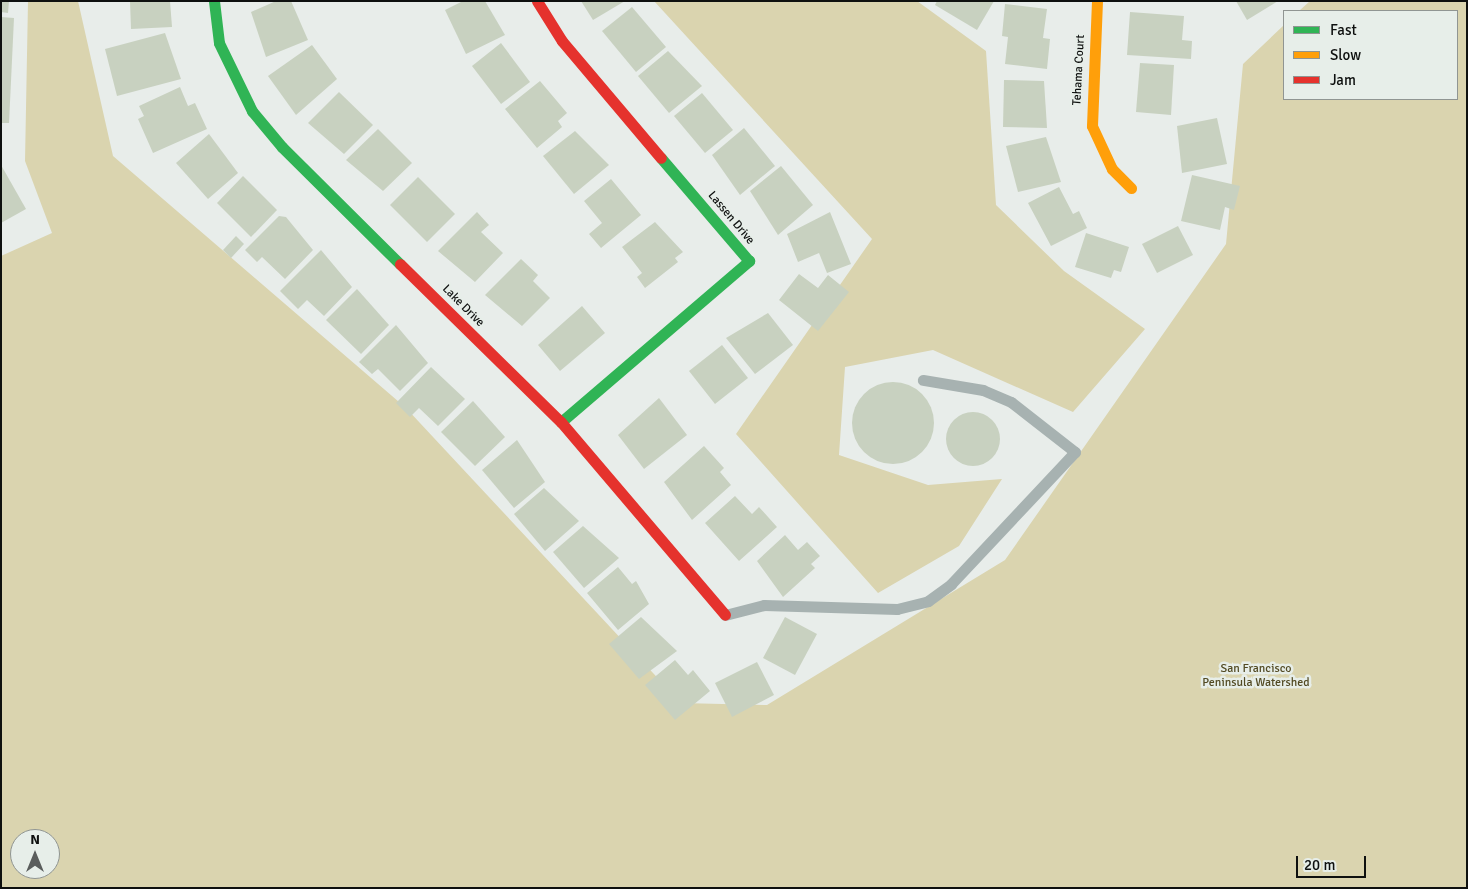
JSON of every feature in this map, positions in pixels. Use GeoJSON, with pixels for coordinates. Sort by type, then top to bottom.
{"type":"FeatureCollection","features":[{"type":"Feature","properties":{"kind":"street","name":"Lake Drive"},"geometry":{"type":"LineString","coordinates":[[214,1],[219,43],[252,112],[282,148],[561,422],[725,614]]}},
{"type":"Feature","properties":{"kind":"street","name":"Lassen Drive"},"geometry":{"type":"LineString","coordinates":[[536,1],[562,41],[749,260],[561,422]]}},
{"type":"Feature","properties":{"kind":"street","name":"Tehama Court"},"geometry":{"type":"LineString","coordinates":[[1097,1],[1092,126],[1112,169],[1131,188]]}},
{"type":"Feature","properties":{"kind":"lane"},"geometry":{"type":"LineString","coordinates":[[725,614],[764,605],[898,609],[928,601],[951,584],[1074,452],[1011,402],[983,390],[923,380]]}},
{"type":"Feature","properties":{"kind":"green space","name":"San Francisco Peninsula Watershed"},"geometry":{"type":"Polygon","coordinates":[[[28,1],[78,1],[113,156],[406,408],[681,703],[767,705],[1005,560],[1226,244],[1243,64],[1283,26],[1283,100],[1458,100],[1458,10],[1300,10],[1310,1],[1467,1],[1467,888],[1,888],[1,256],[52,233],[25,161],[28,1]]]}},
{"type":"Feature","properties":{"kind":"green space"},"geometry":{"type":"Polygon","coordinates":[[[654,1],[917,1],[986,51],[996,205],[1064,271],[1145,329],[1073,412],[933,350],[845,367],[839,455],[928,485],[1002,479],[959,546],[878,593],[736,434],[872,239],[654,1]]]}},
{"type":"Feature","properties":{"kind":"building"},"geometry":{"type":"Polygon","coordinates":[[[1,1],[9,1],[8,13],[1,12],[1,1]]]}},
{"type":"Feature","properties":{"kind":"building"},"geometry":{"type":"Polygon","coordinates":[[[130,1],[170,1],[172,27],[131,29],[130,1]]]}},
{"type":"Feature","properties":{"kind":"building"},"geometry":{"type":"Polygon","coordinates":[[[276,1],[291,1],[308,40],[266,57],[251,12],[276,1]]]}},
{"type":"Feature","properties":{"kind":"building"},"geometry":{"type":"Polygon","coordinates":[[[463,1],[485,1],[505,35],[466,54],[445,10],[463,1]]]}},
{"type":"Feature","properties":{"kind":"building"},"geometry":{"type":"Polygon","coordinates":[[[581,1],[625,1],[593,20],[581,1]]]}},
{"type":"Feature","properties":{"kind":"building"},"geometry":{"type":"Polygon","coordinates":[[[937,1],[994,1],[977,30],[935,5],[937,1]]]}},
{"type":"Feature","properties":{"kind":"building"},"geometry":{"type":"Polygon","coordinates":[[[1236,1],[1278,1],[1247,20],[1236,1]]]}},
{"type":"Feature","properties":{"kind":"building"},"geometry":{"type":"Polygon","coordinates":[[[1005,4],[1047,9],[1043,38],[1050,39],[1047,69],[1005,64],[1008,37],[1002,36],[1005,4]]]}},
{"type":"Feature","properties":{"kind":"building"},"geometry":{"type":"Polygon","coordinates":[[[632,7],[666,47],[636,72],[602,31],[632,7]]]}},
{"type":"Feature","properties":{"kind":"building"},"geometry":{"type":"Polygon","coordinates":[[[1130,12],[1184,16],[1182,40],[1192,41],[1191,59],[1127,55],[1130,12]]]}},
{"type":"Feature","properties":{"kind":"building"},"geometry":{"type":"Polygon","coordinates":[[[1,17],[14,18],[9,123],[1,123],[1,17]]]}},
{"type":"Feature","properties":{"kind":"building"},"geometry":{"type":"Polygon","coordinates":[[[165,33],[181,79],[117,96],[105,49],[165,33]]]}},
{"type":"Feature","properties":{"kind":"building"},"geometry":{"type":"Polygon","coordinates":[[[501,43],[530,82],[501,104],[472,66],[501,43]]]}},
{"type":"Feature","properties":{"kind":"building"},"geometry":{"type":"Polygon","coordinates":[[[312,45],[337,79],[296,115],[268,76],[312,45]]]}},
{"type":"Feature","properties":{"kind":"building"},"geometry":{"type":"Polygon","coordinates":[[[668,51],[702,86],[669,113],[638,76],[668,51]]]}},
{"type":"Feature","properties":{"kind":"building"},"geometry":{"type":"Polygon","coordinates":[[[1140,63],[1174,65],[1171,115],[1136,112],[1140,63]]]}},
{"type":"Feature","properties":{"kind":"building"},"geometry":{"type":"Polygon","coordinates":[[[1004,80],[1044,81],[1047,128],[1003,127],[1004,80]]]}},
{"type":"Feature","properties":{"kind":"building"},"geometry":{"type":"Polygon","coordinates":[[[540,81],[567,113],[558,121],[562,127],[537,148],[505,109],[540,81]]]}},
{"type":"Feature","properties":{"kind":"building"},"geometry":{"type":"Polygon","coordinates":[[[180,87],[188,106],[195,103],[207,129],[153,153],[138,119],[144,116],[139,106],[180,87]]]}},
{"type":"Feature","properties":{"kind":"building"},"geometry":{"type":"Polygon","coordinates":[[[339,92],[373,125],[344,154],[308,123],[339,92]]]}},
{"type":"Feature","properties":{"kind":"building"},"geometry":{"type":"Polygon","coordinates":[[[702,93],[733,130],[705,153],[674,116],[702,93]]]}},
{"type":"Feature","properties":{"kind":"building"},"geometry":{"type":"Polygon","coordinates":[[[1217,118],[1227,164],[1182,173],[1177,126],[1217,118]]]}},
{"type":"Feature","properties":{"kind":"building"},"geometry":{"type":"Polygon","coordinates":[[[744,128],[775,166],[740,195],[712,155],[744,128]]]}},
{"type":"Feature","properties":{"kind":"building"},"geometry":{"type":"Polygon","coordinates":[[[378,129],[412,163],[383,191],[346,160],[378,129]]]}},
{"type":"Feature","properties":{"kind":"building"},"geometry":{"type":"Polygon","coordinates":[[[575,131],[609,165],[574,194],[543,156],[575,131]]]}},
{"type":"Feature","properties":{"kind":"building"},"geometry":{"type":"Polygon","coordinates":[[[209,134],[238,173],[208,199],[176,163],[209,134]]]}},
{"type":"Feature","properties":{"kind":"building"},"geometry":{"type":"Polygon","coordinates":[[[1046,137],[1061,182],[1018,192],[1006,146],[1046,137]]]}},
{"type":"Feature","properties":{"kind":"building"},"geometry":{"type":"Polygon","coordinates":[[[1,165],[26,209],[1,223],[1,165]]]}},
{"type":"Feature","properties":{"kind":"building"},"geometry":{"type":"Polygon","coordinates":[[[781,166],[813,205],[778,235],[750,191],[781,166]]]}},
{"type":"Feature","properties":{"kind":"building"},"geometry":{"type":"Polygon","coordinates":[[[1192,175],[1240,186],[1234,210],[1225,207],[1220,230],[1181,221],[1192,175]]]}},
{"type":"Feature","properties":{"kind":"building"},"geometry":{"type":"Polygon","coordinates":[[[243,176],[277,210],[251,237],[217,203],[243,176]]]}},
{"type":"Feature","properties":{"kind":"building"},"geometry":{"type":"Polygon","coordinates":[[[418,177],[455,214],[427,242],[390,205],[418,177]]]}},
{"type":"Feature","properties":{"kind":"building"},"geometry":{"type":"Polygon","coordinates":[[[611,179],[641,215],[601,248],[589,234],[602,223],[584,201],[611,179]]]}},
{"type":"Feature","properties":{"kind":"building"},"geometry":{"type":"Polygon","coordinates":[[[1059,187],[1073,214],[1079,211],[1087,228],[1051,246],[1028,203],[1059,187]]]}},
{"type":"Feature","properties":{"kind":"building"},"geometry":{"type":"Polygon","coordinates":[[[477,212],[489,225],[481,232],[503,253],[475,282],[438,251],[477,212]]]}},
{"type":"Feature","properties":{"kind":"building"},"geometry":{"type":"Polygon","coordinates":[[[830,212],[851,264],[827,273],[819,253],[798,262],[787,234],[830,212]]]}},
{"type":"Feature","properties":{"kind":"building"},"geometry":{"type":"Polygon","coordinates":[[[279,216],[286,217],[313,250],[285,279],[262,257],[257,262],[245,250],[279,216]]]}},
{"type":"Feature","properties":{"kind":"building"},"geometry":{"type":"Polygon","coordinates":[[[655,222],[683,252],[675,258],[678,262],[645,288],[637,277],[642,273],[622,247],[655,222]]]}},
{"type":"Feature","properties":{"kind":"building"},"geometry":{"type":"Polygon","coordinates":[[[1178,226],[1193,255],[1157,273],[1142,244],[1178,226]]]}},
{"type":"Feature","properties":{"kind":"building"},"geometry":{"type":"Polygon","coordinates":[[[1086,233],[1129,247],[1121,272],[1114,270],[1111,278],[1075,267],[1086,233]]]}},
{"type":"Feature","properties":{"kind":"building"},"geometry":{"type":"Polygon","coordinates":[[[236,236],[244,244],[231,258],[223,250],[236,236]]]}},
{"type":"Feature","properties":{"kind":"building"},"geometry":{"type":"Polygon","coordinates":[[[321,250],[352,287],[324,316],[307,300],[298,309],[280,291],[321,250]]]}},
{"type":"Feature","properties":{"kind":"building"},"geometry":{"type":"Polygon","coordinates":[[[521,259],[538,275],[533,281],[550,298],[522,326],[485,295],[521,259]]]}},
{"type":"Feature","properties":{"kind":"building"},"geometry":{"type":"Polygon","coordinates":[[[799,274],[818,288],[828,275],[849,292],[818,331],[779,300],[799,274]]]}},
{"type":"Feature","properties":{"kind":"building"},"geometry":{"type":"Polygon","coordinates":[[[357,289],[389,325],[361,354],[326,320],[357,289]]]}},
{"type":"Feature","properties":{"kind":"building"},"geometry":{"type":"Polygon","coordinates":[[[582,306],[605,333],[560,371],[538,345],[582,306]]]}},
{"type":"Feature","properties":{"kind":"building"},"geometry":{"type":"Polygon","coordinates":[[[768,313],[793,345],[755,374],[726,338],[768,313]]]}},
{"type":"Feature","properties":{"kind":"building"},"geometry":{"type":"Polygon","coordinates":[[[396,325],[428,363],[400,391],[378,369],[372,374],[359,362],[396,325]]]}},
{"type":"Feature","properties":{"kind":"building"},"geometry":{"type":"Polygon","coordinates":[[[722,345],[748,378],[715,404],[689,371],[722,345]]]}},
{"type":"Feature","properties":{"kind":"building"},"geometry":{"type":"Polygon","coordinates":[[[431,367],[465,399],[438,426],[419,408],[410,417],[396,403],[431,367]]]}},
{"type":"Feature","properties":{"kind":"building"},"geometry":{"type":"Polygon","coordinates":[[[885,382],[901,382],[916,389],[927,400],[934,415],[931,439],[922,452],[901,464],[885,464],[870,457],[859,446],[852,431],[852,415],[859,400],[870,389],[885,382]]]}},
{"type":"Feature","properties":{"kind":"building"},"geometry":{"type":"Polygon","coordinates":[[[659,398],[687,435],[644,469],[618,435],[659,398]]]}},
{"type":"Feature","properties":{"kind":"building"},"geometry":{"type":"Polygon","coordinates":[[[473,401],[505,437],[475,466],[441,432],[473,401]]]}},
{"type":"Feature","properties":{"kind":"building"},"geometry":{"type":"Polygon","coordinates":[[[968,412],[978,412],[992,420],[998,429],[1000,439],[998,449],[992,458],[978,466],[968,466],[958,461],[951,454],[946,444],[946,434],[951,424],[958,417],[968,412]]]}},
{"type":"Feature","properties":{"kind":"building"},"geometry":{"type":"Polygon","coordinates":[[[517,440],[545,482],[514,508],[482,470],[517,440]]]}},
{"type":"Feature","properties":{"kind":"building"},"geometry":{"type":"Polygon","coordinates":[[[704,446],[724,468],[720,472],[731,485],[692,520],[664,482],[704,446]]]}},
{"type":"Feature","properties":{"kind":"building"},"geometry":{"type":"Polygon","coordinates":[[[544,488],[579,521],[545,551],[514,514],[544,488]]]}},
{"type":"Feature","properties":{"kind":"building"},"geometry":{"type":"Polygon","coordinates":[[[735,496],[752,514],[759,507],[777,527],[739,561],[705,523],[735,496]]]}},
{"type":"Feature","properties":{"kind":"building"},"geometry":{"type":"Polygon","coordinates":[[[583,526],[619,558],[584,588],[553,552],[583,526]]]}},
{"type":"Feature","properties":{"kind":"building"},"geometry":{"type":"Polygon","coordinates":[[[785,535],[798,550],[807,542],[820,556],[811,564],[815,568],[783,597],[757,561],[785,535]]]}},
{"type":"Feature","properties":{"kind":"building"},"geometry":{"type":"Polygon","coordinates":[[[618,567],[632,584],[636,581],[649,604],[618,630],[587,593],[618,567]]]}},
{"type":"Feature","properties":{"kind":"building"},"geometry":{"type":"Polygon","coordinates":[[[641,617],[677,651],[639,679],[609,644],[641,617]]]}},
{"type":"Feature","properties":{"kind":"building"},"geometry":{"type":"Polygon","coordinates":[[[785,617],[817,634],[795,675],[763,658],[785,617]]]}},
{"type":"Feature","properties":{"kind":"building"},"geometry":{"type":"Polygon","coordinates":[[[675,660],[688,675],[693,670],[710,691],[675,720],[645,685],[675,660]]]}},
{"type":"Feature","properties":{"kind":"building"},"geometry":{"type":"Polygon","coordinates":[[[757,662],[774,695],[732,717],[715,683],[757,662]]]}},
{"type":"Feature","properties":{"kind":"traffic: fast"},"geometry":{"type":"LineString","coordinates":[[214,1],[219,43],[252,111],[282,147],[400,264]]}},
{"type":"Feature","properties":{"kind":"traffic: fast"},"geometry":{"type":"LineString","coordinates":[[561,422],[749,261],[661,158]]}},
{"type":"Feature","properties":{"kind":"traffic: slow"},"geometry":{"type":"LineString","coordinates":[[1097,1],[1092,126],[1112,169],[1131,188]]}},
{"type":"Feature","properties":{"kind":"traffic: jam"},"geometry":{"type":"LineString","coordinates":[[537,1],[562,41],[661,158]]}},
{"type":"Feature","properties":{"kind":"traffic: jam"},"geometry":{"type":"LineString","coordinates":[[400,264],[561,422],[725,615]]}}]}
